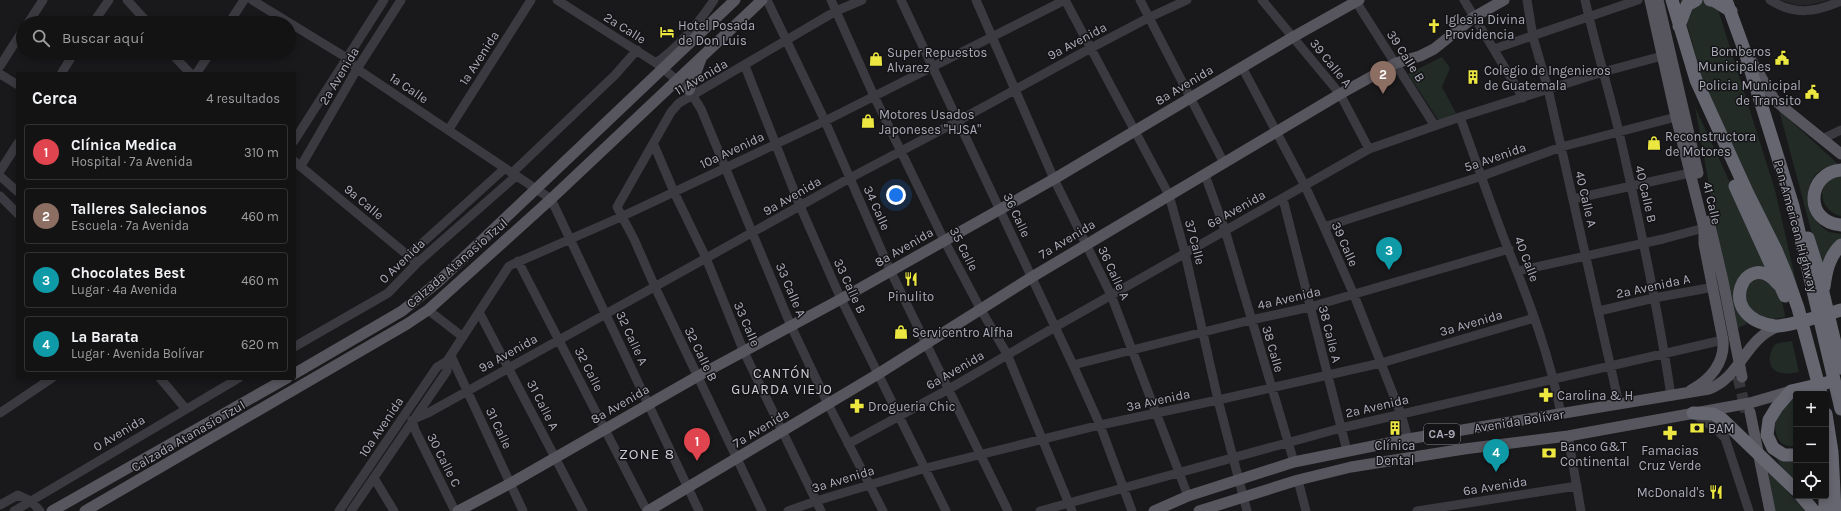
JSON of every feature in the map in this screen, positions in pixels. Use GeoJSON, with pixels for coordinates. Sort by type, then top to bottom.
{"type":"FeatureCollection","features":[{"type":"Feature","properties":{"kind":"highway","name":"Pan-American Highway"},"geometry":{"type":"LineString","coordinates":[[1672,0],[1696,80],[1748,194],[1776,250],[1798,308],[1820,391]]}},
{"type":"Feature","properties":{"kind":"highway"},"geometry":{"type":"LineString","coordinates":[[1679,26],[1687,5],[1696,0]]}},
{"type":"Feature","properties":{"kind":"highway"},"geometry":{"type":"LineString","coordinates":[[1710,0],[1729,6]]}},
{"type":"Feature","properties":{"kind":"highway","name":"Pan-American Highway"},"geometry":{"type":"LineString","coordinates":[[1729,6],[1745,52],[1793,206],[1841,409]]}},
{"type":"Feature","properties":{"kind":"highway"},"geometry":{"type":"LineString","coordinates":[[1696,80],[1700,109],[1782,289],[1812,391]]}},
{"type":"Feature","properties":{"kind":"highway"},"geometry":{"type":"LineString","coordinates":[[1841,170],[1830,172],[1821,179],[1816,188],[1813,200],[1815,209],[1820,216],[1828,222],[1841,225]]}},
{"type":"Feature","properties":{"kind":"highway"},"geometry":{"type":"LineString","coordinates":[[1793,206],[1803,223],[1823,293],[1841,368]]}},
{"type":"Feature","properties":{"kind":"highway"},"geometry":{"type":"LineString","coordinates":[[1823,293],[1829,263],[1841,245]]}},
{"type":"Feature","properties":{"kind":"highway"},"geometry":{"type":"LineString","coordinates":[[1777,327],[1766,324],[1749,315],[1740,302],[1739,293],[1741,285],[1746,278],[1756,273],[1769,276],[1782,289]]}},
{"type":"Feature","properties":{"kind":"highway","name":"Avenida Bolívar"},"geometry":{"type":"LineString","coordinates":[[1777,327],[1841,310]]}},
{"type":"Feature","properties":{"kind":"highway","name":"Avenida Bolívar"},"geometry":{"type":"LineString","coordinates":[[1795,390],[1841,380]]}},
{"type":"Feature","properties":{"kind":"highway"},"geometry":{"type":"LineString","coordinates":[[1793,455],[1788,456],[1780,453],[1770,444],[1767,435],[1767,426],[1774,410],[1795,390]]}},
{"type":"Feature","properties":{"kind":"highway"},"geometry":{"type":"LineString","coordinates":[[1693,413],[1718,416],[1745,439],[1793,487]]}},
{"type":"Feature","properties":{"kind":"highway"},"geometry":{"type":"LineString","coordinates":[[1828,427],[1832,452],[1834,511]]}},
{"type":"Feature","properties":{"kind":"highway"},"geometry":{"type":"LineString","coordinates":[[1804,499],[1814,511]]}},
{"type":"Feature","properties":{"kind":"highway"},"geometry":{"type":"LineString","coordinates":[[1825,499],[1826,511]]}},
{"type":"Feature","properties":{"kind":"main road","name":"Calzada Atanasio Tzul"},"geometry":{"type":"LineString","coordinates":[[296,373],[402,311],[438,282],[536,189],[660,66],[735,0]]}},
{"type":"Feature","properties":{"kind":"main road","name":"Calzada Atanasio Tzul"},"geometry":{"type":"LineString","coordinates":[[85,511],[407,324],[428,310],[551,198],[762,0]]}},
{"type":"Feature","properties":{"kind":"main road","name":"7a Avenida"},"geometry":{"type":"LineString","coordinates":[[648,511],[878,374],[981,310],[1032,276],[1340,94],[1396,63],[1420,56],[1434,49],[1474,17],[1504,0]]}},
{"type":"Feature","properties":{"kind":"main road","name":"41 Calle"},"geometry":{"type":"LineString","coordinates":[[1650,0],[1690,173],[1708,229],[1704,244],[1714,286],[1723,340],[1721,358],[1711,375],[1701,384],[1675,396]]}},
{"type":"Feature","properties":{"kind":"main road"},"geometry":{"type":"LineString","coordinates":[[1658,0],[1708,229],[1723,281],[1737,376]]}},
{"type":"Feature","properties":{"kind":"main road","name":"8a Avenida"},"geometry":{"type":"LineString","coordinates":[[457,511],[511,483],[648,404],[841,299],[1000,209],[1357,1]]}},
{"type":"Feature","properties":{"kind":"main road"},"geometry":{"type":"LineString","coordinates":[[1745,52],[1774,99],[1841,154]]}},
{"type":"Feature","properties":{"kind":"main road"},"geometry":{"type":"LineString","coordinates":[[691,93],[703,55]]}},
{"type":"Feature","properties":{"kind":"main road","name":"Avenida Bolívar"},"geometry":{"type":"LineString","coordinates":[[1154,511],[1188,496],[1294,462],[1408,439],[1675,396],[1715,387],[1724,381],[1737,376],[1744,355],[1756,339],[1764,332],[1777,327]]}},
{"type":"Feature","properties":{"kind":"main road","name":"Calzada Atanasio Tzul"},"geometry":{"type":"LineString","coordinates":[[52,511],[283,380]]}},
{"type":"Feature","properties":{"kind":"main road","name":"Avenida Bolívar"},"geometry":{"type":"LineString","coordinates":[[1199,511],[1243,496],[1350,467],[1464,449],[1568,436],[1750,403],[1795,390]]}},
{"type":"Feature","properties":{"kind":"main road"},"geometry":{"type":"LineString","coordinates":[[1765,511],[1748,413],[1770,511]]}},
{"type":"Feature","properties":{"kind":"street"},"geometry":{"type":"LineString","coordinates":[[33,16],[43,0]]}},
{"type":"Feature","properties":{"kind":"street"},"geometry":{"type":"LineString","coordinates":[[98,16],[109,0]]}},
{"type":"Feature","properties":{"kind":"street"},"geometry":{"type":"LineString","coordinates":[[127,0],[142,16]]}},
{"type":"Feature","properties":{"kind":"street"},"geometry":{"type":"LineString","coordinates":[[234,16],[244,0]]}},
{"type":"Feature","properties":{"kind":"street","name":"1a Calle"},"geometry":{"type":"LineString","coordinates":[[252,0],[278,16]]}},
{"type":"Feature","properties":{"kind":"street","name":"2a Avenida"},"geometry":{"type":"LineString","coordinates":[[296,138],[384,0]]}},
{"type":"Feature","properties":{"kind":"street","name":"2a Avenida"},"geometry":{"type":"LineString","coordinates":[[297,164],[401,0]]}},
{"type":"Feature","properties":{"kind":"street","name":"1a Avenida"},"geometry":{"type":"LineString","coordinates":[[449,129],[531,0]]}},
{"type":"Feature","properties":{"kind":"street","name":"2a Calle"},"geometry":{"type":"LineString","coordinates":[[557,0],[637,50],[660,66],[677,81]]}},
{"type":"Feature","properties":{"kind":"street"},"geometry":{"type":"LineString","coordinates":[[660,66],[690,32],[714,0]]}},
{"type":"Feature","properties":{"kind":"street","name":"34 Calle"},"geometry":{"type":"LineString","coordinates":[[767,0],[825,121],[890,270],[1008,511]]}},
{"type":"Feature","properties":{"kind":"street","name":"35 Calle"},"geometry":{"type":"LineString","coordinates":[[831,0],[874,96],[944,240],[981,310],[1008,354],[1070,507]]}},
{"type":"Feature","properties":{"kind":"street","name":"11 Avenida"},"geometry":{"type":"LineString","coordinates":[[617,207],[654,145],[671,112],[679,103],[691,93],[745,66],[836,11],[862,0]]}},
{"type":"Feature","properties":{"kind":"street","name":"36 Calle"},"geometry":{"type":"LineString","coordinates":[[901,0],[1073,365],[1100,425],[1132,511]]}},
{"type":"Feature","properties":{"kind":"street","name":"36 Calle A"},"geometry":{"type":"LineString","coordinates":[[976,0],[1054,178],[1110,295],[1188,496]]}},
{"type":"Feature","properties":{"kind":"street","name":"10a Avenida"},"geometry":{"type":"LineString","coordinates":[[351,511],[447,371],[449,359],[509,266],[623,216],[825,121],[1065,0]]}},
{"type":"Feature","properties":{"kind":"street","name":"37 Calle"},"geometry":{"type":"LineString","coordinates":[[1065,0],[1169,195],[1186,253],[1218,400],[1247,511]]}},
{"type":"Feature","properties":{"kind":"street"},"geometry":{"type":"LineString","coordinates":[[1140,0],[1224,163]]}},
{"type":"Feature","properties":{"kind":"street","name":"9a Avenida"},"geometry":{"type":"LineString","coordinates":[[412,420],[415,420],[706,258],[753,234],[850,178],[958,122],[1091,48],[1148,18],[1187,0]]}},
{"type":"Feature","properties":{"kind":"street","name":"39 Calle A"},"geometry":{"type":"LineString","coordinates":[[1262,0],[1340,94],[1369,149]]}},
{"type":"Feature","properties":{"kind":"street"},"geometry":{"type":"LineString","coordinates":[[1464,0],[1522,98]]}},
{"type":"Feature","properties":{"kind":"street","name":"40 Calle A"},"geometry":{"type":"LineString","coordinates":[[1527,0],[1533,37],[1548,89],[1619,404]]}},
{"type":"Feature","properties":{"kind":"street","name":"40 Calle B"},"geometry":{"type":"LineString","coordinates":[[1585,0],[1619,132],[1644,244],[1665,354],[1675,396]]}},
{"type":"Feature","properties":{"kind":"street"},"geometry":{"type":"LineString","coordinates":[[1494,50],[1638,0]]}},
{"type":"Feature","properties":{"kind":"street"},"geometry":{"type":"LineString","coordinates":[[1770,0],[1779,6],[1804,12],[1822,9],[1841,1]]}},
{"type":"Feature","properties":{"kind":"street","name":"39 Calle B"},"geometry":{"type":"LineString","coordinates":[[1357,1],[1435,126]]}},
{"type":"Feature","properties":{"kind":"street","name":"1a Calle"},"geometry":{"type":"LineString","coordinates":[[296,27],[347,58],[357,68],[449,129],[511,173],[551,198]]}},
{"type":"Feature","properties":{"kind":"street"},"geometry":{"type":"LineString","coordinates":[[0,66],[16,41]]}},
{"type":"Feature","properties":{"kind":"street","name":"0 Avenida"},"geometry":{"type":"LineString","coordinates":[[296,346],[388,293],[416,264],[511,173],[615,76],[637,50]]}},
{"type":"Feature","properties":{"kind":"street","name":"6a Avenida"},"geometry":{"type":"LineString","coordinates":[[848,444],[900,417],[1110,295],[1283,199],[1369,149],[1460,117],[1548,89],[1662,56]]}},
{"type":"Feature","properties":{"kind":"street"},"geometry":{"type":"LineString","coordinates":[[62,72],[70,60]]}},
{"type":"Feature","properties":{"kind":"street"},"geometry":{"type":"LineString","coordinates":[[178,60],[189,72]]}},
{"type":"Feature","properties":{"kind":"street"},"geometry":{"type":"LineString","coordinates":[[197,72],[205,60]]}},
{"type":"Feature","properties":{"kind":"street","name":"33 Calle B"},"geometry":{"type":"LineString","coordinates":[[745,66],[800,206],[841,299],[946,511]]}},
{"type":"Feature","properties":{"kind":"street","name":"39 Calle"},"geometry":{"type":"LineString","coordinates":[[1242,67],[1305,186],[1324,227],[1381,363],[1401,414],[1408,439]]}},
{"type":"Feature","properties":{"kind":"street"},"geometry":{"type":"LineString","coordinates":[[0,74],[16,84]]}},
{"type":"Feature","properties":{"kind":"street","name":"33 Calle A"},"geometry":{"type":"LineString","coordinates":[[677,81],[691,93],[701,109],[791,326],[828,404],[883,511]]}},
{"type":"Feature","properties":{"kind":"street","name":"40 Calle"},"geometry":{"type":"LineString","coordinates":[[1460,117],[1518,271],[1554,378],[1562,414]]}},
{"type":"Feature","properties":{"kind":"street","name":"5a Avenida"},"geometry":{"type":"LineString","coordinates":[[1324,227],[1482,176],[1561,147],[1676,117]]}},
{"type":"Feature","properties":{"kind":"street"},"geometry":{"type":"LineString","coordinates":[[1822,139],[1841,130]]}},
{"type":"Feature","properties":{"kind":"street"},"geometry":{"type":"LineString","coordinates":[[0,171],[16,145]]}},
{"type":"Feature","properties":{"kind":"street","name":"33 Calle"},"geometry":{"type":"LineString","coordinates":[[654,145],[674,192],[706,258],[744,352],[784,430],[821,511]]}},
{"type":"Feature","properties":{"kind":"street","name":"9a Calle"},"geometry":{"type":"LineString","coordinates":[[297,164],[416,264]]}},
{"type":"Feature","properties":{"kind":"street","name":"0 Avenida"},"geometry":{"type":"LineString","coordinates":[[408,256],[511,173]]}},
{"type":"Feature","properties":{"kind":"street"},"geometry":{"type":"LineString","coordinates":[[1573,199],[1690,173]]}},
{"type":"Feature","properties":{"kind":"street","name":"38 Calle"},"geometry":{"type":"LineString","coordinates":[[1205,175],[1225,230],[1270,388],[1294,462]]}},
{"type":"Feature","properties":{"kind":"street"},"geometry":{"type":"LineString","coordinates":[[0,176],[16,190]]}},
{"type":"Feature","properties":{"kind":"street"},"geometry":{"type":"LineString","coordinates":[[0,196],[16,212]]}},
{"type":"Feature","properties":{"kind":"street","name":"32 Calle A"},"geometry":{"type":"LineString","coordinates":[[551,198],[699,511]]}},
{"type":"Feature","properties":{"kind":"street","name":"38 Calle A"},"geometry":{"type":"LineString","coordinates":[[1283,199],[1347,452]]}},
{"type":"Feature","properties":{"kind":"street","name":"32 Calle B"},"geometry":{"type":"LineString","coordinates":[[617,207],[623,216],[655,287],[762,511]]}},
{"type":"Feature","properties":{"kind":"street"},"geometry":{"type":"LineString","coordinates":[[1518,271],[1708,229]]}},
{"type":"Feature","properties":{"kind":"street","name":"4a Avenida"},"geometry":{"type":"LineString","coordinates":[[1073,365],[1251,320],[1354,296],[1509,250]]}},
{"type":"Feature","properties":{"kind":"street","name":"32 Calle"},"geometry":{"type":"LineString","coordinates":[[518,261],[648,511]]}},
{"type":"Feature","properties":{"kind":"street","name":"2a Avenida A"},"geometry":{"type":"LineString","coordinates":[[1598,311],[1714,286]]}},
{"type":"Feature","properties":{"kind":"street"},"geometry":{"type":"LineString","coordinates":[[428,310],[463,337]]}},
{"type":"Feature","properties":{"kind":"street","name":"31 Calle A"},"geometry":{"type":"LineString","coordinates":[[479,312],[582,511]]}},
{"type":"Feature","properties":{"kind":"street","name":"3a Avenida"},"geometry":{"type":"LineString","coordinates":[[788,511],[816,500],[926,468],[1100,425],[1381,363],[1534,318]]}},
{"type":"Feature","properties":{"kind":"street","name":"2a Avenida"},"geometry":{"type":"LineString","coordinates":[[1040,511],[1070,507],[1124,488],[1179,474],[1288,441],[1554,378],[1723,340]]}},
{"type":"Feature","properties":{"kind":"street","name":"10a Avenida"},"geometry":{"type":"LineString","coordinates":[[339,511],[437,367],[449,359]]}},
{"type":"Feature","properties":{"kind":"street","name":"31 Calle"},"geometry":{"type":"LineString","coordinates":[[449,359],[467,391],[523,511]]}},
{"type":"Feature","properties":{"kind":"street"},"geometry":{"type":"LineString","coordinates":[[0,413],[49,380]]}},
{"type":"Feature","properties":{"kind":"street"},"geometry":{"type":"LineString","coordinates":[[162,380],[186,408]]}},
{"type":"Feature","properties":{"kind":"street","name":"0 Avenida"},"geometry":{"type":"LineString","coordinates":[[14,511],[235,380]]}},
{"type":"Feature","properties":{"kind":"street"},"geometry":{"type":"LineString","coordinates":[[1693,413],[1716,429],[1725,438],[1749,511]]}},
{"type":"Feature","properties":{"kind":"street","name":"30 Calle C"},"geometry":{"type":"LineString","coordinates":[[412,420],[415,430],[457,511]]}},
{"type":"Feature","properties":{"kind":"street"},"geometry":{"type":"LineString","coordinates":[[1568,436],[1581,511]]}},
{"type":"Feature","properties":{"kind":"street"},"geometry":{"type":"LineString","coordinates":[[374,478],[394,511]]}},
{"type":"Feature","properties":{"kind":"street"},"geometry":{"type":"LineString","coordinates":[[1298,480],[1306,511]]}},
{"type":"Feature","properties":{"kind":"street","name":"6a Avenida"},"geometry":{"type":"LineString","coordinates":[[1419,511],[1577,486]]}},
{"type":"Feature","properties":{"kind":"street"},"geometry":{"type":"LineString","coordinates":[[0,505],[18,495],[31,501],[40,511]]}},
{"type":"Feature","properties":{"kind":"street"},"geometry":{"type":"LineString","coordinates":[[1477,502],[1480,511]]}},
{"type":"Feature","properties":{"kind":"shaded area"},"geometry":{"type":"Polygon","coordinates":[[[1680,0],[1715,0],[1775,190],[1798,290],[1743,167],[1706,91],[1680,0]]]}},
{"type":"Feature","properties":{"kind":"shaded area"},"geometry":{"type":"Polygon","coordinates":[[[1780,0],[1830,0],[1809,5],[1796,5],[1780,0]]]}},
{"type":"Feature","properties":{"kind":"shaded area"},"geometry":{"type":"Polygon","coordinates":[[[1442,57],[1450,68],[1442,87],[1456,113],[1439,121],[1408,74],[1442,57]]]}},
{"type":"Feature","properties":{"kind":"shaded area"},"geometry":{"type":"Polygon","coordinates":[[[1695,107],[1733,189],[1765,267],[1750,268],[1741,275],[1743,317],[1747,324],[1738,328],[1724,269],[1695,107]]]}},
{"type":"Feature","properties":{"kind":"shaded area"},"geometry":{"type":"Polygon","coordinates":[[[1779,110],[1838,164],[1825,168],[1816,174],[1808,191],[1808,199],[1812,215],[1817,222],[1829,232],[1841,234],[1841,239],[1826,254],[1823,275],[1779,110]]]}},
{"type":"Feature","properties":{"kind":"shaded area"},"geometry":{"type":"Polygon","coordinates":[[[1841,174],[1841,216],[1830,211],[1822,196],[1825,185],[1830,180],[1841,174]]]}},
{"type":"Feature","properties":{"kind":"shaded area"},"geometry":{"type":"Polygon","coordinates":[[[1754,278],[1768,283],[1777,291],[1782,303],[1785,317],[1767,320],[1747,307],[1744,289],[1754,278]]]}},
{"type":"Feature","properties":{"kind":"shaded area"},"geometry":{"type":"Polygon","coordinates":[[[1792,341],[1799,372],[1783,373],[1774,370],[1771,367],[1770,355],[1774,346],[1776,344],[1792,341]]]}},
{"type":"Feature","properties":{"kind":"shaded area"},"geometry":{"type":"Polygon","coordinates":[[[1793,400],[1793,445],[1789,446],[1784,445],[1780,441],[1775,431],[1775,424],[1776,418],[1780,411],[1793,400]]]}},
{"type":"Feature","properties":{"kind":"shaded area"},"geometry":{"type":"Polygon","coordinates":[[[1774,455],[1787,461],[1793,462],[1793,478],[1780,465],[1774,455]]]}},
{"type":"Feature","properties":{"kind":"shaded area"},"geometry":{"type":"Polygon","coordinates":[[[1764,465],[1805,511],[1774,511],[1764,465]]]}},
{"type":"Feature","properties":{"kind":"tunnel"},"geometry":{"type":"LineString","coordinates":[[1738,377],[1746,412]]}},
{"type":"Feature","properties":{"kind":"place","name":"Iglesia Divina Providencia"},"geometry":{"type":"Point","coordinates":[1434,26]}},
{"type":"Feature","properties":{"kind":"place","name":"Hotel Posada de Don Luis"},"geometry":{"type":"Point","coordinates":[667,32]}},
{"type":"Feature","properties":{"kind":"place","name":"Bomberos Municipales"},"geometry":{"type":"Point","coordinates":[1782,58]}},
{"type":"Feature","properties":{"kind":"place","name":"Super Repuestos Alvarez"},"geometry":{"type":"Point","coordinates":[876,59]}},
{"type":"Feature","properties":{"kind":"place","name":"Colegio de Ingenieros de Guatemala"},"geometry":{"type":"Point","coordinates":[1473,77]}},
{"type":"Feature","properties":{"kind":"place","name":"Policia Municipal de Transito"},"geometry":{"type":"Point","coordinates":[1812,92]}},
{"type":"Feature","properties":{"kind":"place","name":"Talleres Salecianos"},"geometry":{"type":"Point","coordinates":[1383,94]}},
{"type":"Feature","properties":{"kind":"place","name":"Motores Usados Japoneses \"HJSA\""},"geometry":{"type":"Point","coordinates":[868,121]}},
{"type":"Feature","properties":{"kind":"place","name":"Reconstructora de Motores"},"geometry":{"type":"Point","coordinates":[1654,143]}},
{"type":"Feature","properties":{"kind":"place","name":"Chocolates Best"},"geometry":{"type":"Point","coordinates":[1389,270]}},
{"type":"Feature","properties":{"kind":"place","name":"Pinulito"},"geometry":{"type":"Point","coordinates":[911,279]}},
{"type":"Feature","properties":{"kind":"place","name":"Servicentro Alfha"},"geometry":{"type":"Point","coordinates":[901,332]}},
{"type":"Feature","properties":{"kind":"place","name":"Carolina & H"},"geometry":{"type":"Point","coordinates":[1546,395]}},
{"type":"Feature","properties":{"kind":"place","name":"Drogueria Chic"},"geometry":{"type":"Point","coordinates":[857,406]}},
{"type":"Feature","properties":{"kind":"place","name":"Clínica Dental"},"geometry":{"type":"Point","coordinates":[1395,428]}},
{"type":"Feature","properties":{"kind":"place","name":"BAM"},"geometry":{"type":"Point","coordinates":[1697,428]}},
{"type":"Feature","properties":{"kind":"place","name":"Famacias Cruz Verde"},"geometry":{"type":"Point","coordinates":[1670,433]}},
{"type":"Feature","properties":{"kind":"place","name":"Banco G&T Continental"},"geometry":{"type":"Point","coordinates":[1549,453]}},
{"type":"Feature","properties":{"kind":"place","name":"Clínica Medica"},"geometry":{"type":"Point","coordinates":[697,461]}},
{"type":"Feature","properties":{"kind":"place","name":"La Barata"},"geometry":{"type":"Point","coordinates":[1496,472]}},
{"type":"Feature","properties":{"kind":"place","name":"McDonald's"},"geometry":{"type":"Point","coordinates":[1716,492]}},
{"type":"Feature","properties":{"kind":"district","name":"CANTÓN GUARDA VIEJO"},"geometry":{"type":"Point","coordinates":[782,382]}},
{"type":"Feature","properties":{"kind":"district","name":"ZONE 8"},"geometry":{"type":"Point","coordinates":[647,454]}}]}
